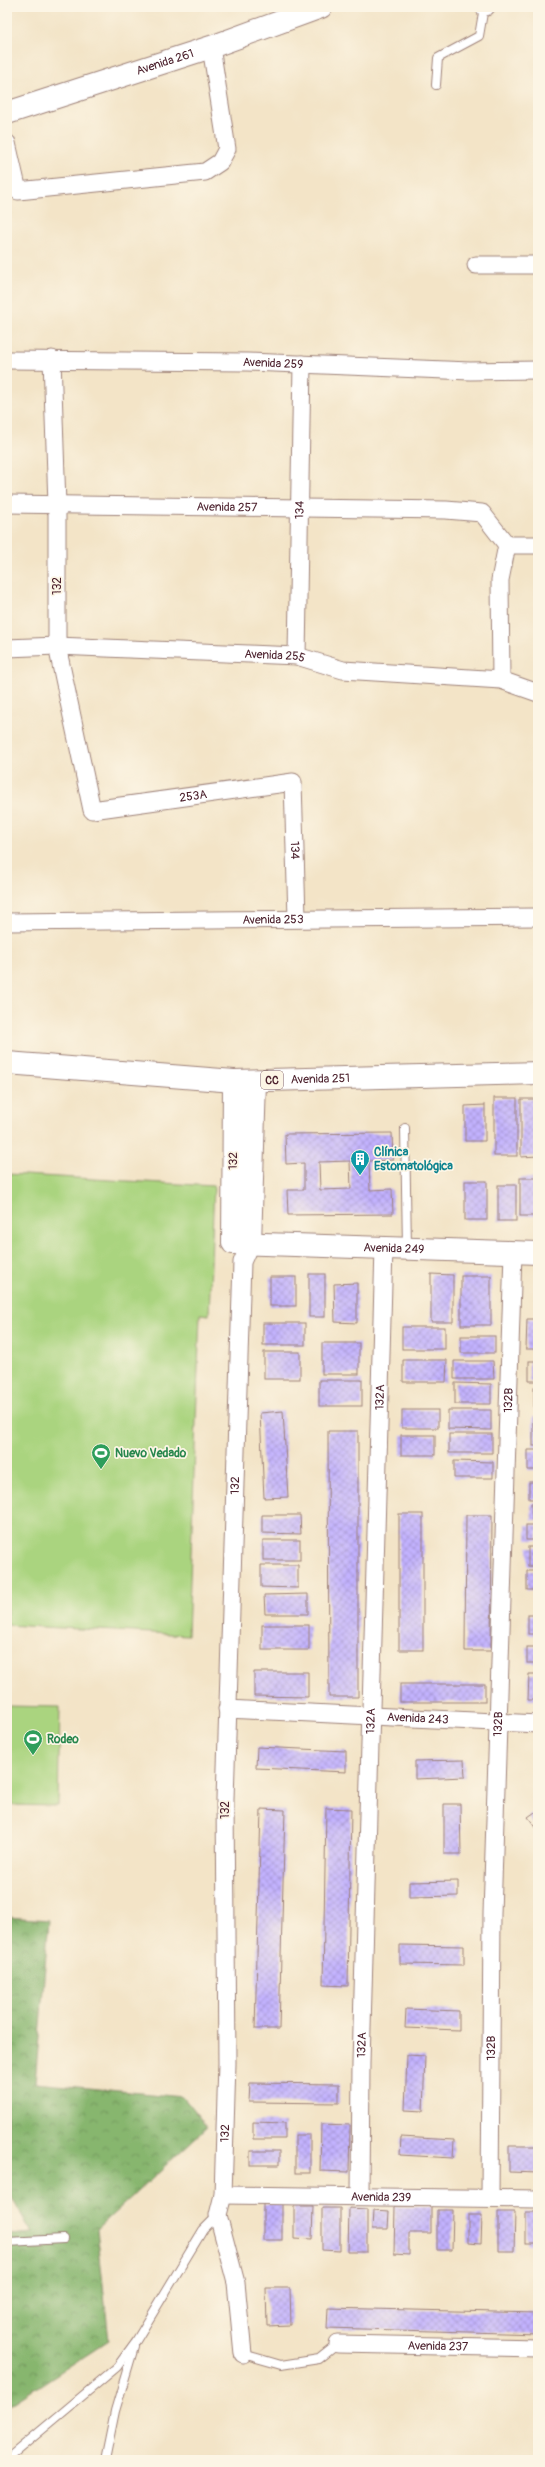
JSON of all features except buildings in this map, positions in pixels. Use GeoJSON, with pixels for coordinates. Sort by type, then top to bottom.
{"type":"FeatureCollection","features":[{"type":"Feature","properties":{"kind":"street","name":"Avenida 261"},"geometry":{"type":"LineString","coordinates":[[7,113],[211,47],[321,7]]}},
{"type":"Feature","properties":{"kind":"street"},"geometry":{"type":"LineString","coordinates":[[7,143],[18,190],[205,172],[220,162],[227,149],[211,47]]}},
{"type":"Feature","properties":{"kind":"street"},"geometry":{"type":"LineString","coordinates":[[476,265],[538,266]]}},
{"type":"Feature","properties":{"kind":"street","name":"Avenida 259"},"geometry":{"type":"LineString","coordinates":[[7,360],[52,359],[302,364],[470,371],[538,370]]}},
{"type":"Feature","properties":{"kind":"street","name":"132"},"geometry":{"type":"LineString","coordinates":[[52,359],[57,505],[57,646],[92,810]]}},
{"type":"Feature","properties":{"kind":"street","name":"134"},"geometry":{"type":"LineString","coordinates":[[297,656],[302,364]]}},
{"type":"Feature","properties":{"kind":"street","name":"Avenida 257"},"geometry":{"type":"LineString","coordinates":[[7,504],[446,510],[482,513],[507,545]]}},
{"type":"Feature","properties":{"kind":"street"},"geometry":{"type":"LineString","coordinates":[[501,680],[500,580],[507,545],[538,546]]}},
{"type":"Feature","properties":{"kind":"street","name":"Avenida 255"},"geometry":{"type":"LineString","coordinates":[[7,648],[57,646],[297,656],[343,670],[501,680],[538,693]]}},
{"type":"Feature","properties":{"kind":"street","name":"134"},"geometry":{"type":"LineString","coordinates":[[293,782],[297,918]]}},
{"type":"Feature","properties":{"kind":"street","name":"253A"},"geometry":{"type":"LineString","coordinates":[[92,810],[293,782]]}},
{"type":"Feature","properties":{"kind":"street","name":"Avenida 253"},"geometry":{"type":"LineString","coordinates":[[7,922],[297,918],[538,917]]}},
{"type":"Feature","properties":{"kind":"street","name":"Avenida 251"},"geometry":{"type":"LineString","coordinates":[[7,1063],[244,1081],[538,1073]]}},
{"type":"Feature","properties":{"kind":"street","name":"132"},"geometry":{"type":"LineString","coordinates":[[243,2354],[236,2283],[218,2215],[223,2195],[227,2063],[225,1799],[242,1250],[244,1081]]}},
{"type":"Feature","properties":{"kind":"street","name":"132A"},"geometry":{"type":"LineString","coordinates":[[360,2195],[361,2063],[372,1716],[384,1248]]}},
{"type":"Feature","properties":{"kind":"street","name":"Avenida 249"},"geometry":{"type":"LineString","coordinates":[[242,1250],[407,1248],[538,1253]]}},
{"type":"Feature","properties":{"kind":"street","name":"132B"},"geometry":{"type":"LineString","coordinates":[[490,2197],[492,1914],[500,1722],[513,1252]]}},
{"type":"Feature","properties":{"kind":"street","name":"Avenida 243"},"geometry":{"type":"LineString","coordinates":[[227,1709],[538,1724]]}},
{"type":"Feature","properties":{"kind":"street","name":"Avenida 239"},"geometry":{"type":"LineString","coordinates":[[223,2195],[360,2195],[538,2199]]}},
{"type":"Feature","properties":{"kind":"street","name":"Avenida 237"},"geometry":{"type":"LineString","coordinates":[[338,2344],[538,2348]]}},
{"type":"Feature","properties":{"kind":"lane"},"geometry":{"type":"LineString","coordinates":[[436,85],[438,58],[479,36],[485,7]]}},
{"type":"Feature","properties":{"kind":"lane"},"geometry":{"type":"LineString","coordinates":[[405,1128],[407,1248]]}},
{"type":"Feature","properties":{"kind":"lane"},"geometry":{"type":"LineString","coordinates":[[7,2459],[117,2367],[136,2341],[203,2230],[218,2215]]}},
{"type":"Feature","properties":{"kind":"lane"},"geometry":{"type":"LineString","coordinates":[[7,2242],[64,2239]]}},
{"type":"Feature","properties":{"kind":"lane"},"geometry":{"type":"LineString","coordinates":[[105,2460],[115,2411],[136,2341]]}},
{"type":"Feature","properties":{"kind":"lane"},"geometry":{"type":"LineString","coordinates":[[243,2354],[281,2365],[319,2359],[338,2344]]}},
{"type":"Feature","properties":{"kind":"green space","name":"Nuevo Vedado"},"geometry":{"type":"Polygon","coordinates":[[[7,1174],[214,1186],[209,1315],[200,1314],[188,1635],[7,1625],[7,1174]]]}},
{"type":"Feature","properties":{"kind":"green space","name":"Rodeo"},"geometry":{"type":"Polygon","coordinates":[[[7,1706],[60,1707],[58,1806],[7,1805],[7,1706]]]}},
{"type":"Feature","properties":{"kind":"green space"},"geometry":{"type":"Polygon","coordinates":[[[7,1917],[49,1920],[35,2083],[183,2097],[207,2127],[97,2229],[109,2340],[7,2407],[7,2235],[32,2233],[7,2190],[7,1917]]]}},
{"type":"Feature","properties":{"kind":"place","name":"Clínica Estomatológica"},"geometry":{"type":"Point","coordinates":[360,1176]}},
{"type":"Feature","properties":{"kind":"place","name":"Nuevo Vedado"},"geometry":{"type":"Point","coordinates":[101,1470]}},
{"type":"Feature","properties":{"kind":"place","name":"Rodeo"},"geometry":{"type":"Point","coordinates":[33,1756]}}]}
